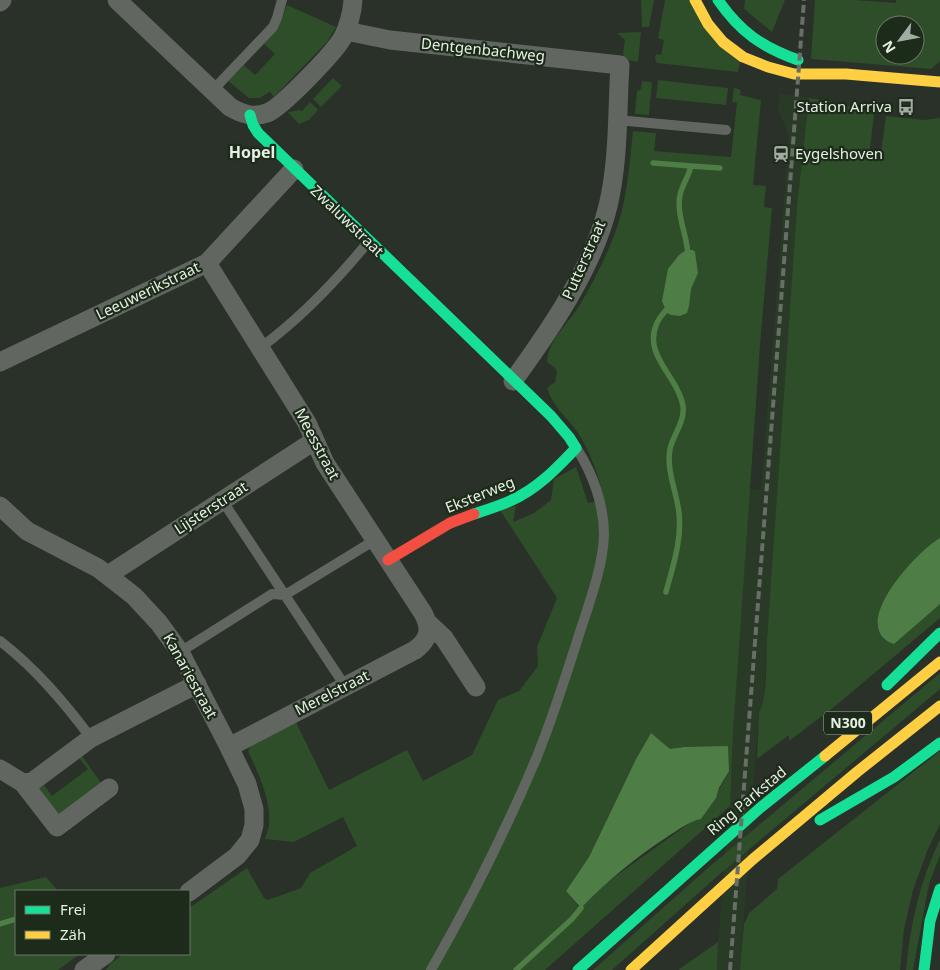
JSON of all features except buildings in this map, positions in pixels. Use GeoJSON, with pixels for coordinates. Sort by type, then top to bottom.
{"type":"FeatureCollection","features":[{"type":"Feature","properties":{"kind":"main road"},"geometry":{"type":"LineString","coordinates":[[695,0],[708,26],[722,42],[749,60],[777,70],[798,74],[832,73],[940,82]]}},
{"type":"Feature","properties":{"kind":"main road"},"geometry":{"type":"LineString","coordinates":[[718,0],[728,16],[752,39],[781,54],[832,73]]}},
{"type":"Feature","properties":{"kind":"main road","name":"Zwaluwstraat"},"geometry":{"type":"LineString","coordinates":[[250,115],[258,133],[551,416],[576,448]]}},
{"type":"Feature","properties":{"kind":"main road","name":"Eksterweg"},"geometry":{"type":"LineString","coordinates":[[388,560],[450,523],[510,501],[528,491],[550,475],[576,448]]}},
{"type":"Feature","properties":{"kind":"main road","name":"N300"},"geometry":{"type":"LineString","coordinates":[[880,692],[940,633]]}},
{"type":"Feature","properties":{"kind":"main road","name":"Ring Parkstad"},"geometry":{"type":"LineString","coordinates":[[578,970],[760,808],[940,662]]}},
{"type":"Feature","properties":{"kind":"main road","name":"N300"},"geometry":{"type":"LineString","coordinates":[[631,970],[752,860],[857,772],[940,706]]}},
{"type":"Feature","properties":{"kind":"main road","name":"N300"},"geometry":{"type":"LineString","coordinates":[[760,808],[852,719]]}},
{"type":"Feature","properties":{"kind":"main road","name":"N300"},"geometry":{"type":"LineString","coordinates":[[752,860],[894,777],[940,743]]}},
{"type":"Feature","properties":{"kind":"main road"},"geometry":{"type":"LineString","coordinates":[[924,970],[930,921],[940,888]]}},
{"type":"Feature","properties":{"kind":"street"},"geometry":{"type":"LineString","coordinates":[[117,0],[230,107],[250,115],[268,112],[283,103],[336,47],[346,31],[352,12],[353,0]]}},
{"type":"Feature","properties":{"kind":"street","name":"Dentgenbachweg"},"geometry":{"type":"LineString","coordinates":[[346,31],[390,40],[620,65]]}},
{"type":"Feature","properties":{"kind":"street","name":"Putterstraat"},"geometry":{"type":"LineString","coordinates":[[513,380],[563,308],[591,253],[607,207],[616,148],[620,65]]}},
{"type":"Feature","properties":{"kind":"street","name":"Leeuwerikstraat"},"geometry":{"type":"LineString","coordinates":[[0,362],[207,263],[294,169]]}},
{"type":"Feature","properties":{"kind":"street","name":"Meesstraat"},"geometry":{"type":"LineString","coordinates":[[207,263],[307,423],[325,463],[423,613],[429,628],[444,638],[476,687]]}},
{"type":"Feature","properties":{"kind":"street","name":"Lijsterstraat"},"geometry":{"type":"LineString","coordinates":[[108,575],[314,441]]}},
{"type":"Feature","properties":{"kind":"street","name":"Kanariestraat"},"geometry":{"type":"LineString","coordinates":[[0,506],[27,531],[98,568],[134,596],[159,623],[180,652],[229,747],[247,784],[254,809],[254,825],[250,840],[237,856],[190,891]]}},
{"type":"Feature","properties":{"kind":"street","name":"Merelstraat"},"geometry":{"type":"LineString","coordinates":[[229,747],[415,650],[424,644],[429,628]]}},
{"type":"Feature","properties":{"kind":"street"},"geometry":{"type":"LineString","coordinates":[[23,783],[32,782],[39,778],[91,738],[197,684]]}},
{"type":"Feature","properties":{"kind":"street"},"geometry":{"type":"LineString","coordinates":[[0,770],[23,783],[57,827],[109,788]]}},
{"type":"Feature","properties":{"kind":"street"},"geometry":{"type":"LineString","coordinates":[[84,970],[105,955]]}},
{"type":"Feature","properties":{"kind":"lane"},"geometry":{"type":"LineString","coordinates":[[212,91],[273,27],[282,0]]}},
{"type":"Feature","properties":{"kind":"lane"},"geometry":{"type":"LineString","coordinates":[[617,120],[726,130]]}},
{"type":"Feature","properties":{"kind":"lane"},"geometry":{"type":"LineString","coordinates":[[260,348],[303,311],[369,241]]}},
{"type":"Feature","properties":{"kind":"lane"},"geometry":{"type":"LineString","coordinates":[[431,970],[493,855],[536,759],[566,678],[589,602],[601,557],[604,537],[603,522],[597,491],[588,468],[576,448]]}},
{"type":"Feature","properties":{"kind":"lane"},"geometry":{"type":"LineString","coordinates":[[222,500],[345,686]]}},
{"type":"Feature","properties":{"kind":"lane"},"geometry":{"type":"LineString","coordinates":[[180,652],[272,594],[285,595],[375,540]]}},
{"type":"Feature","properties":{"kind":"lane"},"geometry":{"type":"LineString","coordinates":[[0,641],[47,683],[91,738]]}},
{"type":"Feature","properties":{"kind":"shaded area"},"geometry":{"type":"Polygon","coordinates":[[[641,0],[654,0],[649,27],[642,27],[641,0]]]}},
{"type":"Feature","properties":{"kind":"shaded area"},"geometry":{"type":"Polygon","coordinates":[[[665,0],[689,0],[740,62],[738,72],[657,63],[655,59],[656,54],[661,55],[664,40],[658,38],[665,0]]]}},
{"type":"Feature","properties":{"kind":"shaded area"},"geometry":{"type":"Polygon","coordinates":[[[745,0],[785,0],[772,32],[744,9],[745,0]]]}},
{"type":"Feature","properties":{"kind":"shaded area"},"geometry":{"type":"Polygon","coordinates":[[[815,0],[896,3],[896,0],[940,0],[940,61],[931,69],[883,65],[925,65],[925,15],[875,15],[875,64],[811,59],[815,0]]]}},
{"type":"Feature","properties":{"kind":"shaded area"},"geometry":{"type":"Polygon","coordinates":[[[287,5],[336,27],[327,42],[274,97],[270,92],[259,98],[249,98],[228,81],[244,65],[255,75],[275,54],[264,44],[278,28],[287,5]]]}},
{"type":"Feature","properties":{"kind":"shaded area"},"geometry":{"type":"Polygon","coordinates":[[[641,32],[638,62],[627,60],[623,55],[625,40],[617,33],[641,32]]]}},
{"type":"Feature","properties":{"kind":"shaded area"},"geometry":{"type":"Polygon","coordinates":[[[333,78],[342,86],[321,107],[313,99],[333,78]]]}},
{"type":"Feature","properties":{"kind":"shaded area"},"geometry":{"type":"Polygon","coordinates":[[[658,80],[728,88],[726,105],[656,98],[658,80]]]}},
{"type":"Feature","properties":{"kind":"shaded area"},"geometry":{"type":"Polygon","coordinates":[[[642,81],[652,82],[649,115],[635,114],[637,91],[641,89],[642,81]]]}},
{"type":"Feature","properties":{"kind":"shaded area"},"geometry":{"type":"Polygon","coordinates":[[[734,88],[741,90],[740,95],[761,100],[753,185],[766,186],[764,207],[772,208],[760,345],[733,733],[730,806],[545,970],[106,970],[109,965],[122,955],[190,955],[190,907],[247,868],[264,898],[268,900],[301,888],[310,873],[357,846],[343,817],[294,842],[265,839],[269,826],[268,805],[263,786],[248,751],[250,746],[296,722],[329,790],[407,750],[423,781],[472,755],[498,700],[519,691],[538,666],[537,647],[557,598],[500,510],[516,506],[513,522],[534,513],[551,500],[554,479],[576,467],[588,503],[604,500],[597,474],[587,449],[578,433],[556,406],[549,394],[547,388],[555,382],[557,372],[547,362],[548,354],[556,338],[588,291],[614,236],[625,194],[633,131],[656,133],[654,151],[731,157],[737,103],[732,102],[734,88]],[[651,733],[636,759],[589,857],[566,891],[580,908],[599,888],[691,822],[701,819],[729,771],[684,747],[670,750],[651,733]]]}},
{"type":"Feature","properties":{"kind":"shaded area"},"geometry":{"type":"Polygon","coordinates":[[[779,93],[809,98],[797,206],[764,696],[763,706],[759,712],[740,970],[717,970],[749,489],[761,490],[789,137],[778,109],[779,93]]]}},
{"type":"Feature","properties":{"kind":"shaded area"},"geometry":{"type":"Polygon","coordinates":[[[809,98],[835,102],[874,114],[869,157],[880,159],[886,116],[924,120],[940,118],[940,618],[834,707],[789,741],[789,735],[757,759],[759,712],[764,698],[766,677],[797,206],[809,98]]]}},
{"type":"Feature","properties":{"kind":"shaded area"},"geometry":{"type":"Polygon","coordinates":[[[310,102],[318,110],[309,120],[299,124],[288,112],[302,111],[310,102]]]}},
{"type":"Feature","properties":{"kind":"shaded area"},"geometry":{"type":"Polygon","coordinates":[[[686,250],[693,250],[695,252],[698,273],[691,289],[687,313],[680,316],[671,315],[667,313],[662,301],[668,269],[679,255],[686,250]]]}},
{"type":"Feature","properties":{"kind":"shaded area"},"geometry":{"type":"Polygon","coordinates":[[[940,538],[940,604],[894,644],[881,635],[878,622],[881,606],[890,590],[916,558],[940,538]]]}},
{"type":"Feature","properties":{"kind":"shaded area"},"geometry":{"type":"Polygon","coordinates":[[[940,673],[940,689],[721,873],[612,970],[593,970],[709,867],[940,673]]]}},
{"type":"Feature","properties":{"kind":"shaded area"},"geometry":{"type":"Polygon","coordinates":[[[651,733],[670,749],[728,746],[729,771],[719,788],[716,798],[701,819],[683,826],[633,861],[581,908],[566,891],[589,857],[636,759],[651,733]]]}},
{"type":"Feature","properties":{"kind":"shaded area"},"geometry":{"type":"Polygon","coordinates":[[[940,751],[940,824],[928,849],[913,890],[904,929],[900,970],[740,970],[744,924],[749,913],[777,889],[778,879],[940,751]]]}},
{"type":"Feature","properties":{"kind":"shaded area"},"geometry":{"type":"Polygon","coordinates":[[[82,756],[104,787],[60,819],[38,789],[44,785],[52,796],[88,769],[79,758],[82,756]]]}},
{"type":"Feature","properties":{"kind":"shaded area"},"geometry":{"type":"Polygon","coordinates":[[[940,839],[940,855],[929,884],[913,970],[906,970],[910,936],[917,903],[940,839]]]}},
{"type":"Feature","properties":{"kind":"shaded area"},"geometry":{"type":"Polygon","coordinates":[[[46,877],[57,890],[15,890],[15,955],[79,955],[58,970],[0,970],[0,888],[46,877]]]}},
{"type":"Feature","properties":{"kind":"shaded area"},"geometry":{"type":"Polygon","coordinates":[[[718,942],[717,970],[678,970],[718,942]]]}},
{"type":"Feature","properties":{"kind":"waterway"},"geometry":{"type":"LineString","coordinates":[[653,163],[691,166],[681,191],[679,203],[688,257]]}},
{"type":"Feature","properties":{"kind":"waterway"},"geometry":{"type":"LineString","coordinates":[[691,166],[720,168]]}},
{"type":"Feature","properties":{"kind":"waterway"},"geometry":{"type":"LineString","coordinates":[[666,592],[676,553],[680,523],[669,457],[670,449],[681,423],[683,406],[675,385],[657,355],[654,335],[658,320],[671,305]]}},
{"type":"Feature","properties":{"kind":"waterway"},"geometry":{"type":"LineString","coordinates":[[516,970],[572,919],[581,908]]}},
{"type":"Feature","properties":{"kind":"waterway"},"geometry":{"type":"LineString","coordinates":[[0,924],[15,919]]}},
{"type":"Feature","properties":{"kind":"railway"},"geometry":{"type":"LineString","coordinates":[[730,970],[804,0]]}},
{"type":"Feature","properties":{"kind":"traffic: fast"},"geometry":{"type":"LineString","coordinates":[[718,0],[743,30],[773,50],[798,60]]}},
{"type":"Feature","properties":{"kind":"traffic: fast"},"geometry":{"type":"LineString","coordinates":[[250,115],[258,133],[551,416],[576,448],[529,491],[506,503],[474,514]]}},
{"type":"Feature","properties":{"kind":"traffic: fast"},"geometry":{"type":"LineString","coordinates":[[887,685],[940,633]]}},
{"type":"Feature","properties":{"kind":"traffic: fast"},"geometry":{"type":"LineString","coordinates":[[820,820],[894,777],[940,743]]}},
{"type":"Feature","properties":{"kind":"traffic: fast"},"geometry":{"type":"LineString","coordinates":[[578,970],[760,808],[825,756]]}},
{"type":"Feature","properties":{"kind":"traffic: fast"},"geometry":{"type":"LineString","coordinates":[[924,970],[930,921],[940,889]]}},
{"type":"Feature","properties":{"kind":"traffic: slow"},"geometry":{"type":"LineString","coordinates":[[695,0],[708,24],[723,42],[743,57],[768,67],[794,74],[846,74],[940,82]]}},
{"type":"Feature","properties":{"kind":"traffic: slow"},"geometry":{"type":"LineString","coordinates":[[825,756],[940,662]]}},
{"type":"Feature","properties":{"kind":"traffic: slow"},"geometry":{"type":"LineString","coordinates":[[631,970],[752,860],[857,772],[940,706]]}},
{"type":"Feature","properties":{"kind":"traffic: jam"},"geometry":{"type":"LineString","coordinates":[[388,560],[450,523],[474,514]]}},
{"type":"Feature","properties":{"kind":"place","name":"Station Arriva"},"geometry":{"type":"Point","coordinates":[906,107]}},
{"type":"Feature","properties":{"kind":"place","name":"Eygelshoven"},"geometry":{"type":"Point","coordinates":[781,154]}},
{"type":"Feature","properties":{"kind":"district","name":"Hopel"},"geometry":{"type":"Point","coordinates":[252,152]}}]}
